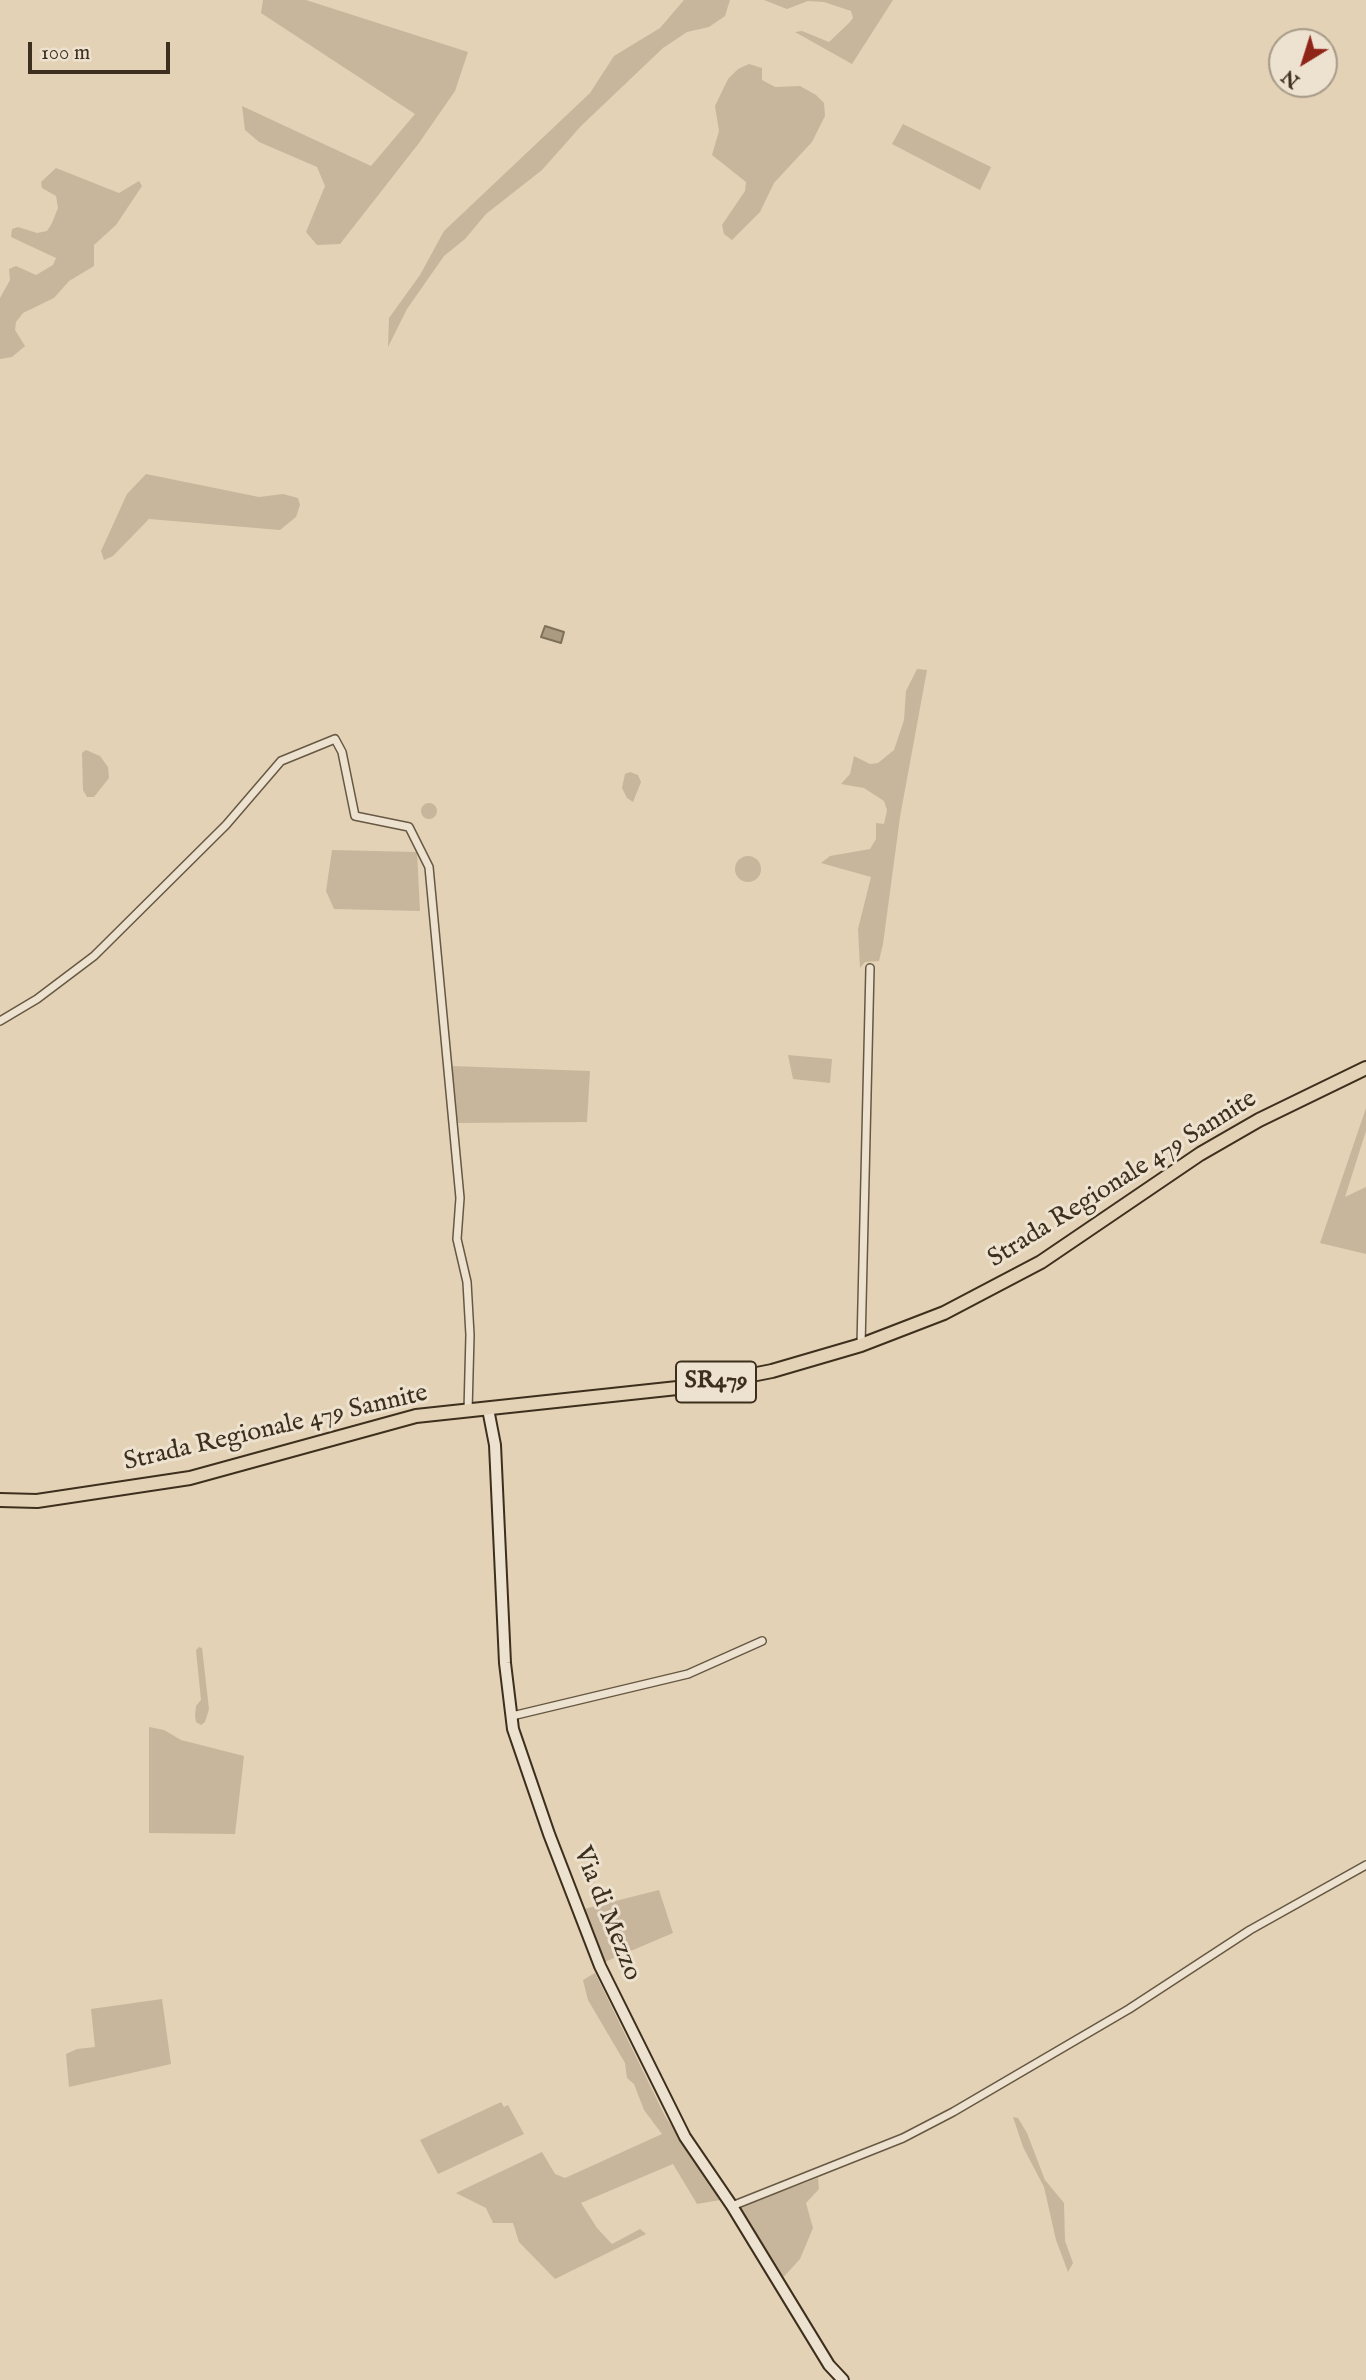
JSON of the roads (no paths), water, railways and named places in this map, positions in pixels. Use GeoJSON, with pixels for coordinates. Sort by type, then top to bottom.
{"type":"FeatureCollection","features":[{"type":"Feature","properties":{"kind":"main road","name":"Strada Regionale 479 Sannite"},"geometry":{"type":"LineString","coordinates":[[0,1500],[37,1501],[190,1478],[416,1416],[696,1386],[772,1371],[861,1345],[944,1313],[1041,1262],[1200,1154],[1259,1120],[1366,1068]]}},
{"type":"Feature","properties":{"kind":"main road","name":"Via di Mezzo"},"geometry":{"type":"LineString","coordinates":[[488,1409],[495,1445],[505,1663],[513,1729],[540,1808],[600,1966],[685,2137],[732,2206],[829,2365],[843,2380]]}},
{"type":"Feature","properties":{"kind":"street"},"geometry":{"type":"LineString","coordinates":[[0,1021],[37,999],[94,956],[226,825],[281,761],[335,739],[342,752],[355,816],[409,827],[429,867],[460,1198],[457,1239],[467,1282],[470,1335],[468,1412]]}},
{"type":"Feature","properties":{"kind":"street"},"geometry":{"type":"LineString","coordinates":[[861,1345],[870,968]]}},
{"type":"Feature","properties":{"kind":"street"},"geometry":{"type":"LineString","coordinates":[[512,1717],[688,1674],[762,1641]]}},
{"type":"Feature","properties":{"kind":"street"},"geometry":{"type":"LineString","coordinates":[[732,2206],[903,2138],[953,2112],[1073,2043],[1250,1930],[1366,1865]]}}]}
